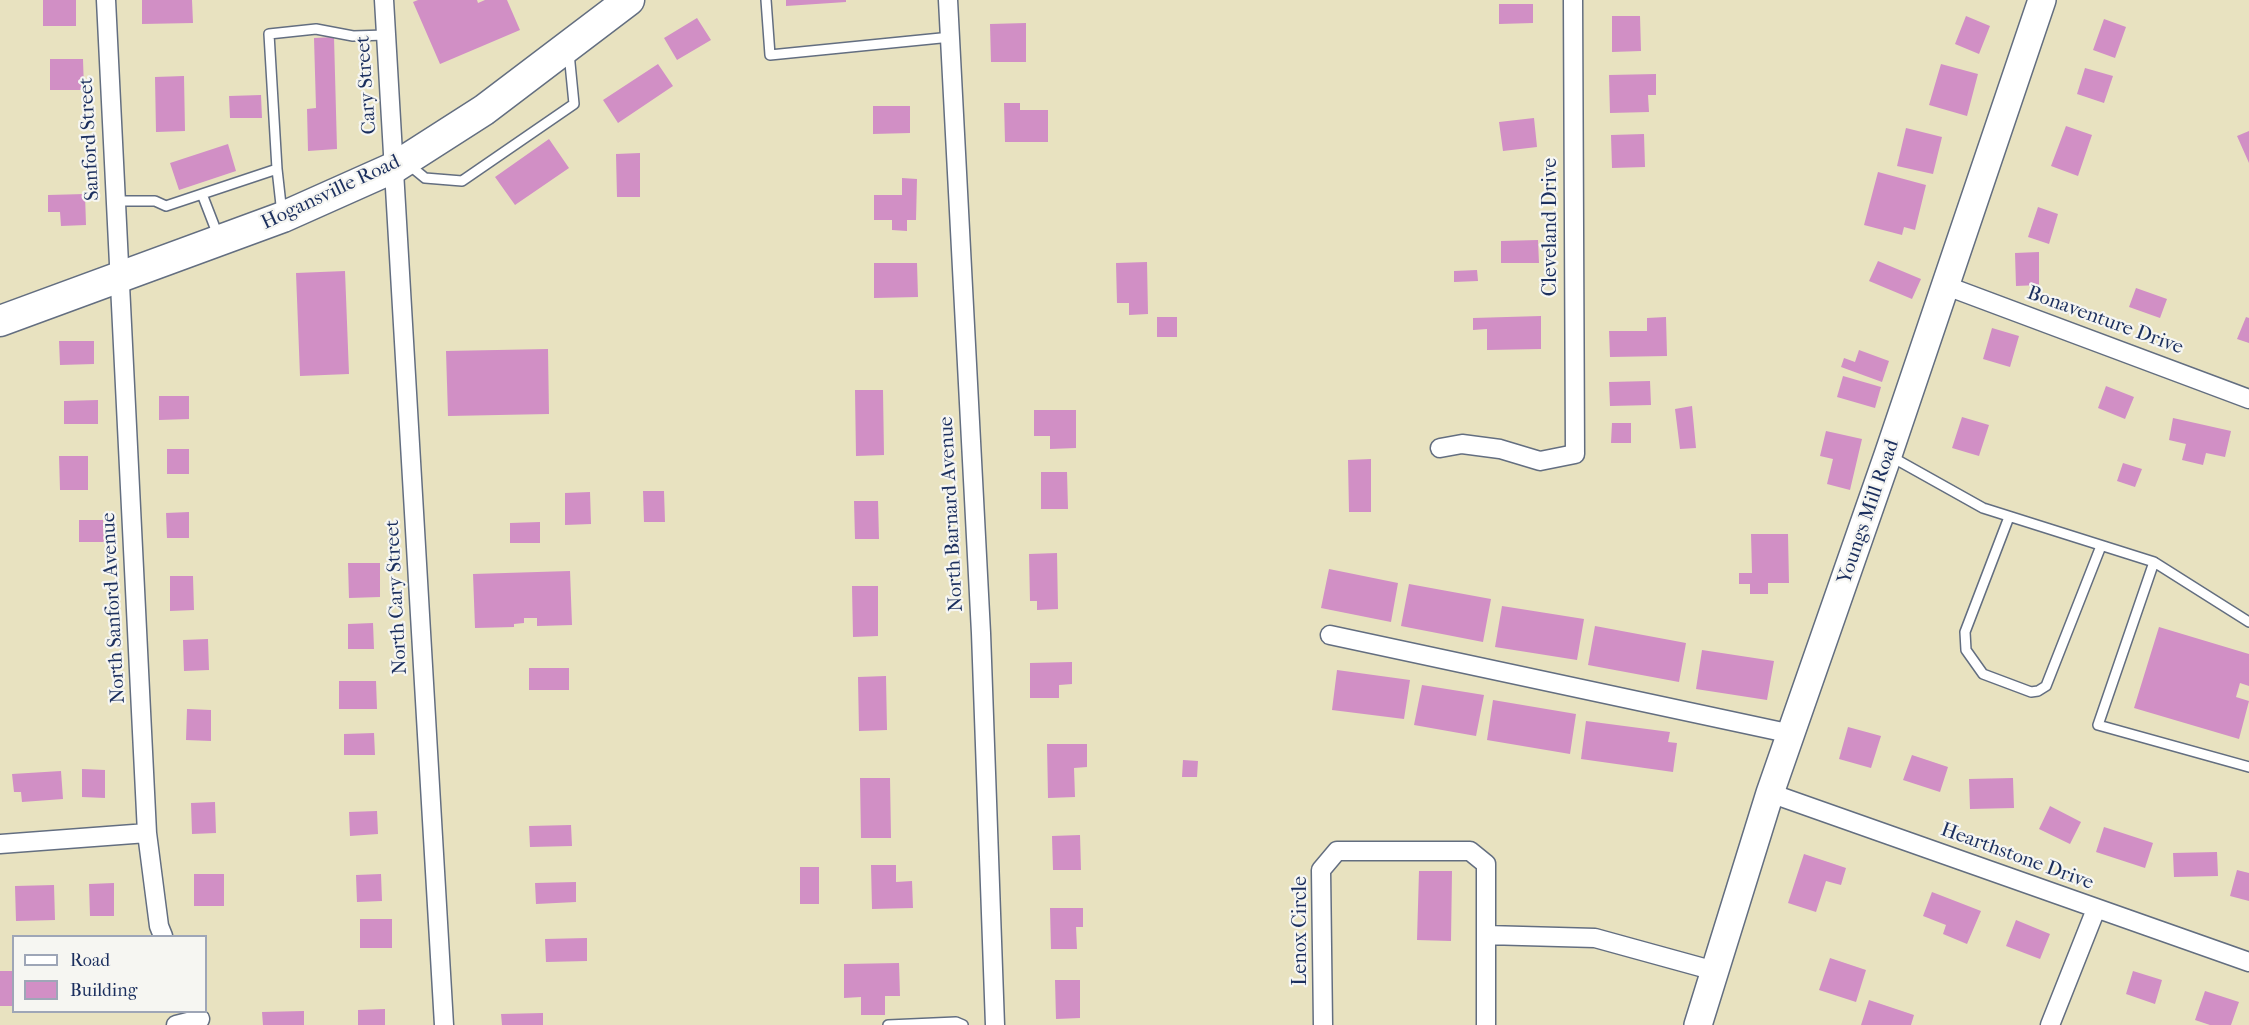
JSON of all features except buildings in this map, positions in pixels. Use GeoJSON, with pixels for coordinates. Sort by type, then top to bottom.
{"type":"FeatureCollection","features":[{"type":"Feature","properties":{"kind":"main road","name":"Hogansville Road"},"geometry":{"type":"LineString","coordinates":[[0,321],[283,217],[399,164],[484,110],[629,0]]}},
{"type":"Feature","properties":{"kind":"street","name":"Sanford Street"},"geometry":{"type":"LineString","coordinates":[[106,0],[121,276]]}},
{"type":"Feature","properties":{"kind":"street","name":"Cary Street"},"geometry":{"type":"LineString","coordinates":[[384,0],[399,164]]}},
{"type":"Feature","properties":{"kind":"street","name":"North Barnard Avenue"},"geometry":{"type":"LineString","coordinates":[[948,0],[981,633],[995,1025]]}},
{"type":"Feature","properties":{"kind":"street","name":"Cleveland Drive"},"geometry":{"type":"LineString","coordinates":[[1440,448],[1462,444],[1500,449],[1540,461],[1575,454],[1573,0]]}},
{"type":"Feature","properties":{"kind":"street","name":"Youngs Mill Road"},"geometry":{"type":"LineString","coordinates":[[1698,1025],[1770,793],[1888,455],[2042,0]]}},
{"type":"Feature","properties":{"kind":"street","name":"North Cary Street"},"geometry":{"type":"LineString","coordinates":[[399,164],[444,1025]]}},
{"type":"Feature","properties":{"kind":"street","name":"North Sanford Avenue"},"geometry":{"type":"LineString","coordinates":[[121,276],[147,833],[159,926],[163,935]]}},
{"type":"Feature","properties":{"kind":"street","name":"Bonaventure Drive"},"geometry":{"type":"LineString","coordinates":[[1944,285],[2249,399]]}},
{"type":"Feature","properties":{"kind":"street"},"geometry":{"type":"LineString","coordinates":[[1330,635],[1792,734]]}},
{"type":"Feature","properties":{"kind":"street","name":"Hearthstone Drive"},"geometry":{"type":"LineString","coordinates":[[1770,793],[2249,962]]}},
{"type":"Feature","properties":{"kind":"street"},"geometry":{"type":"LineString","coordinates":[[0,844],[147,833]]}},
{"type":"Feature","properties":{"kind":"street","name":"Lenox Circle"},"geometry":{"type":"LineString","coordinates":[[1323,1025],[1321,870],[1337,851],[1470,851],[1486,864],[1486,1025]]}},
{"type":"Feature","properties":{"kind":"street"},"geometry":{"type":"LineString","coordinates":[[2050,1025],[2096,909]]}},
{"type":"Feature","properties":{"kind":"street"},"geometry":{"type":"LineString","coordinates":[[1486,935],[1595,938],[1715,971]]}},
{"type":"Feature","properties":{"kind":"street"},"geometry":{"type":"LineString","coordinates":[[176,1025],[200,1018]]}},
{"type":"Feature","properties":{"kind":"lane"},"geometry":{"type":"LineString","coordinates":[[766,0],[770,55],[951,37]]}},
{"type":"Feature","properties":{"kind":"lane"},"geometry":{"type":"LineString","coordinates":[[283,217],[277,169],[269,34],[316,29],[353,36],[386,35]]}},
{"type":"Feature","properties":{"kind":"lane"},"geometry":{"type":"LineString","coordinates":[[399,164],[425,178],[462,182],[574,104],[568,47]]}},
{"type":"Feature","properties":{"kind":"lane"},"geometry":{"type":"LineString","coordinates":[[116,201],[155,201],[166,206],[277,169]]}},
{"type":"Feature","properties":{"kind":"lane"},"geometry":{"type":"LineString","coordinates":[[202,194],[220,240]]}},
{"type":"Feature","properties":{"kind":"lane"},"geometry":{"type":"LineString","coordinates":[[1888,455],[1983,508],[2154,562],[2249,622]]}},
{"type":"Feature","properties":{"kind":"lane"},"geometry":{"type":"LineString","coordinates":[[2009,517],[1965,632],[1966,650],[1983,674],[2031,692],[2046,686],[2101,546]]}},
{"type":"Feature","properties":{"kind":"lane"},"geometry":{"type":"LineString","coordinates":[[2154,562],[2098,725],[2249,767]]}},
{"type":"Feature","properties":{"kind":"lane"},"geometry":{"type":"LineString","coordinates":[[888,1025],[956,1022],[963,1025]]}}]}
